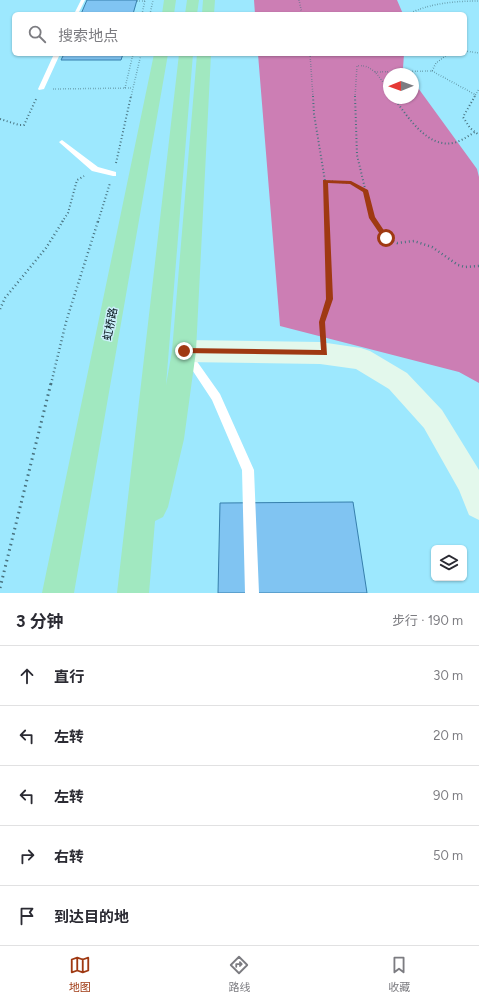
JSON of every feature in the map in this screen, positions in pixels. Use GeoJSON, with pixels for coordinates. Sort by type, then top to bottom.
{"type":"FeatureCollection","features":[{"type":"Feature","properties":{"kind":"highway"},"geometry":{"type":"LineString","coordinates":[[167,0],[167,12]]}},
{"type":"Feature","properties":{"kind":"highway"},"geometry":{"type":"LineString","coordinates":[[167,12],[170,0]]}},
{"type":"Feature","properties":{"kind":"highway"},"geometry":{"type":"LineString","coordinates":[[191,12],[193,0]]}},
{"type":"Feature","properties":{"kind":"highway"},"geometry":{"type":"LineString","coordinates":[[208,12],[209,0]]}},
{"type":"Feature","properties":{"kind":"highway","name":"虹桥路"},"geometry":{"type":"LineString","coordinates":[[58,593],[161,56]]}},
{"type":"Feature","properties":{"kind":"highway"},"geometry":{"type":"LineString","coordinates":[[134,583],[186,56]]}},
{"type":"Feature","properties":{"kind":"highway"},"geometry":{"type":"LineString","coordinates":[[134,583],[170,439],[184,351],[204,56]]}},
{"type":"Feature","properties":{"kind":"street"},"geometry":{"type":"LineString","coordinates":[[184,351],[325,353],[361,359],[398,381],[433,420],[470,482],[479,505]]}},
{"type":"Feature","properties":{"kind":"lane"},"geometry":{"type":"LineString","coordinates":[[77,12],[83,0]]}},
{"type":"Feature","properties":{"kind":"lane"},"geometry":{"type":"LineString","coordinates":[[41,89],[56,56]]}},
{"type":"Feature","properties":{"kind":"lane"},"geometry":{"type":"LineString","coordinates":[[62,142],[95,169],[113,174]]}},
{"type":"Feature","properties":{"kind":"lane"},"geometry":{"type":"LineString","coordinates":[[184,351],[216,397],[248,470],[252,593]]}},
{"type":"Feature","properties":{"kind":"path"},"geometry":{"type":"LineString","coordinates":[[137,1],[145,0],[142,12]]}},
{"type":"Feature","properties":{"kind":"path"},"geometry":{"type":"LineString","coordinates":[[150,12],[153,0]]}},
{"type":"Feature","properties":{"kind":"path"},"geometry":{"type":"LineString","coordinates":[[299,0],[302,12]]}},
{"type":"Feature","properties":{"kind":"path"},"geometry":{"type":"LineString","coordinates":[[413,12],[419,9],[462,1],[479,1]]}},
{"type":"Feature","properties":{"kind":"path"},"geometry":{"type":"LineString","coordinates":[[467,51],[479,54]]}},
{"type":"Feature","properties":{"kind":"path"},"geometry":{"type":"LineString","coordinates":[[125,88],[133,56]]}},
{"type":"Feature","properties":{"kind":"path"},"geometry":{"type":"LineString","coordinates":[[0,588],[66,322],[113,174],[140,56]]}},
{"type":"Feature","properties":{"kind":"path"},"geometry":{"type":"LineString","coordinates":[[310,56],[314,114],[325,181],[329,299],[322,322],[325,353]]}},
{"type":"Feature","properties":{"kind":"path"},"geometry":{"type":"LineString","coordinates":[[432,71],[437,62],[445,56]]}},
{"type":"Feature","properties":{"kind":"path"},"geometry":{"type":"LineString","coordinates":[[383,83],[375,72],[364,65],[360,65],[356,68],[357,155],[372,218],[386,238],[388,248]]}},
{"type":"Feature","properties":{"kind":"path"},"geometry":{"type":"LineString","coordinates":[[375,72],[432,71],[449,80],[459,88],[476,95]]}},
{"type":"Feature","properties":{"kind":"path"},"geometry":{"type":"LineString","coordinates":[[0,119],[19,125],[24,125],[41,89],[132,88]]}},
{"type":"Feature","properties":{"kind":"path"},"geometry":{"type":"LineString","coordinates":[[479,89],[463,117],[470,128],[479,135]]}},
{"type":"Feature","properties":{"kind":"path"},"geometry":{"type":"LineString","coordinates":[[398,104],[410,121],[428,136],[437,140],[452,142],[461,140],[475,132]]}},
{"type":"Feature","properties":{"kind":"path"},"geometry":{"type":"LineString","coordinates":[[0,309],[6,298],[46,248],[68,213],[77,180],[95,169]]}},
{"type":"Feature","properties":{"kind":"path"},"geometry":{"type":"LineString","coordinates":[[325,181],[351,183],[366,192]]}},
{"type":"Feature","properties":{"kind":"path"},"geometry":{"type":"LineString","coordinates":[[386,238],[396,243],[414,242],[432,247],[458,265],[464,267],[479,266]]}},
{"type":"Feature","properties":{"kind":"shaded area"},"geometry":{"type":"Polygon","coordinates":[[[254,0],[397,0],[402,12],[255,12],[254,0]]]}},
{"type":"Feature","properties":{"kind":"shaded area"},"geometry":{"type":"Polygon","coordinates":[[[258,56],[404,56],[403,68],[383,68],[383,104],[419,104],[419,89],[477,169],[479,177],[479,383],[459,372],[280,326],[258,56]]]}},
{"type":"Feature","properties":{"kind":"building"},"geometry":{"type":"Polygon","coordinates":[[[87,0],[137,0],[134,12],[82,12],[87,0]]]}},
{"type":"Feature","properties":{"kind":"building"},"geometry":{"type":"Polygon","coordinates":[[[63,56],[122,56],[121,60],[61,60],[63,56]]]}},
{"type":"Feature","properties":{"kind":"building"},"geometry":{"type":"Polygon","coordinates":[[[353,502],[367,593],[218,593],[220,503],[353,502]]]}},
{"type":"Feature","properties":{"kind":"route"},"geometry":{"type":"LineString","coordinates":[[184,351],[325,353],[322,322],[329,299],[325,181],[342,181],[351,183],[366,192],[372,218],[376,226],[386,238]]}}]}
